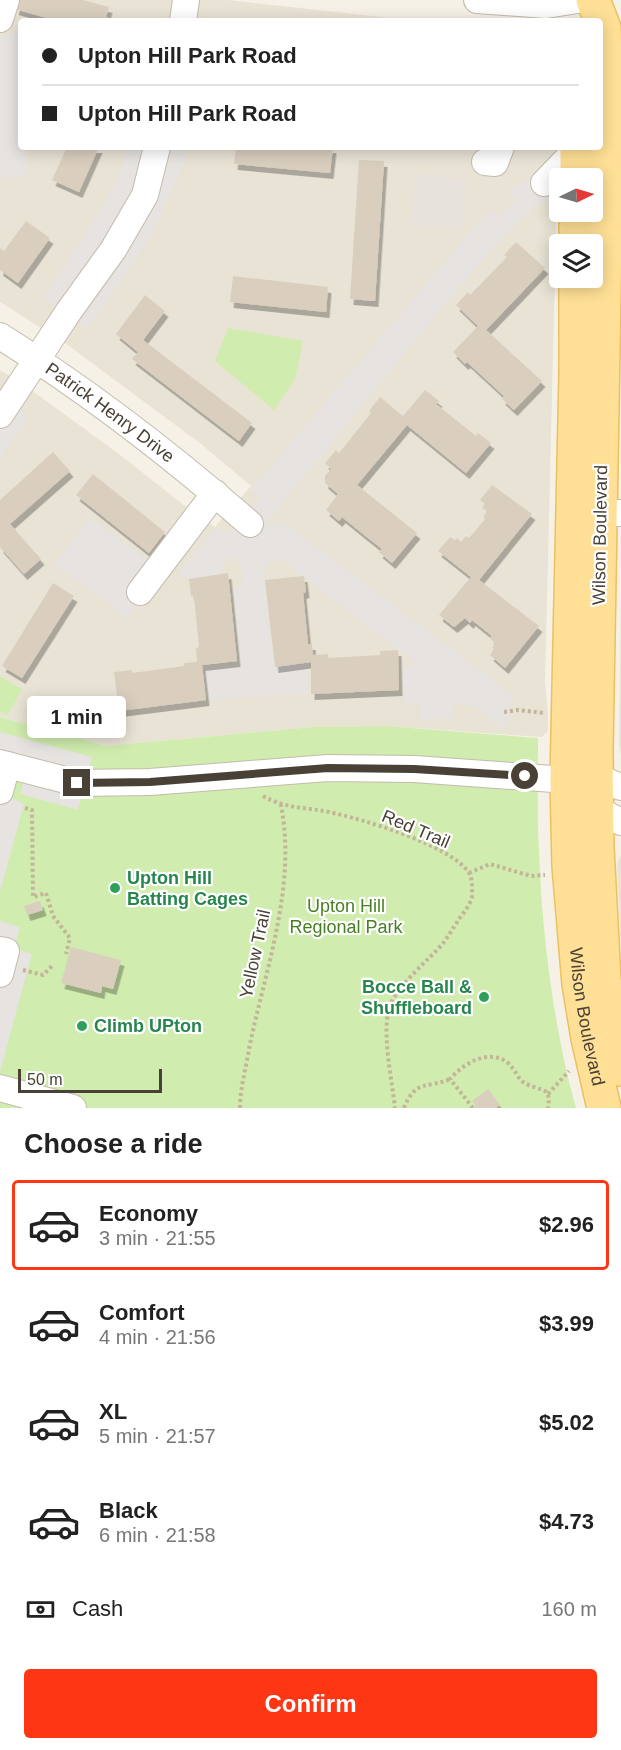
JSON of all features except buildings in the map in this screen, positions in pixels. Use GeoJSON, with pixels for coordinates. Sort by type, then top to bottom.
{"type":"FeatureCollection","features":[{"type":"Feature","properties":{"kind":"main road","name":"Wilson Boulevard"},"geometry":{"type":"LineString","coordinates":[[585,18],[592,0]]}},
{"type":"Feature","properties":{"kind":"main road","name":"Wilson Boulevard"},"geometry":{"type":"LineString","coordinates":[[592,0],[600,18]]}},
{"type":"Feature","properties":{"kind":"main road","name":"Wilson Boulevard"},"geometry":{"type":"LineString","coordinates":[[603,26],[607,120],[598,513],[595,781],[569,866],[579,984],[588,1038],[604,1108]]}},
{"type":"Feature","properties":{"kind":"main road","name":"Wilson Boulevard"},"geometry":{"type":"LineString","coordinates":[[577,288],[598,513]]}},
{"type":"Feature","properties":{"kind":"main road","name":"Wilson Boulevard"},"geometry":{"type":"LineString","coordinates":[[595,781],[609,816],[597,860],[604,980],[621,1070]]}},
{"type":"Feature","properties":{"kind":"street"},"geometry":{"type":"LineString","coordinates":[[0,19],[6,0]]}},
{"type":"Feature","properties":{"kind":"street"},"geometry":{"type":"LineString","coordinates":[[183,18],[186,0]]}},
{"type":"Feature","properties":{"kind":"street"},"geometry":{"type":"LineString","coordinates":[[477,0],[518,12],[578,0]]}},
{"type":"Feature","properties":{"kind":"street"},"geometry":{"type":"LineString","coordinates":[[0,415],[69,311],[113,250],[145,195],[156,150]]}},
{"type":"Feature","properties":{"kind":"street"},"geometry":{"type":"LineString","coordinates":[[544,183],[577,158]]}},
{"type":"Feature","properties":{"kind":"street","name":"Patrick Henry Drive"},"geometry":{"type":"LineString","coordinates":[[0,336],[37,360],[141,436],[215,493],[250,524]]}},
{"type":"Feature","properties":{"kind":"street"},"geometry":{"type":"LineString","coordinates":[[140,592],[215,493]]}},
{"type":"Feature","properties":{"kind":"street"},"geometry":{"type":"LineString","coordinates":[[0,790],[3,764],[77,783],[150,782],[328,768],[414,769],[595,781]]}},
{"type":"Feature","properties":{"kind":"street"},"geometry":{"type":"LineString","coordinates":[[0,950],[6,951],[0,974]]}},
{"type":"Feature","properties":{"kind":"street"},"geometry":{"type":"LineString","coordinates":[[0,1088],[73,1108]]}},
{"type":"Feature","properties":{"kind":"path"},"geometry":{"type":"LineString","coordinates":[[504,712],[518,710],[546,713]]}},
{"type":"Feature","properties":{"kind":"path","name":"Red Trail"},"geometry":{"type":"LineString","coordinates":[[239,775],[264,796],[281,804],[328,812],[416,839],[447,854],[469,873]]}},
{"type":"Feature","properties":{"kind":"path","name":"Yellow Trail"},"geometry":{"type":"LineString","coordinates":[[240,1108],[254,1028],[278,920],[286,841],[281,804]]}},
{"type":"Feature","properties":{"kind":"path"},"geometry":{"type":"LineString","coordinates":[[25,808],[32,810],[33,897],[46,894],[53,915],[70,938],[66,954]]}},
{"type":"Feature","properties":{"kind":"path"},"geometry":{"type":"LineString","coordinates":[[395,1108],[386,1030],[392,999],[444,942],[466,910],[471,900],[472,883],[469,873],[490,864],[531,876],[539,875]]}},
{"type":"Feature","properties":{"kind":"path"},"geometry":{"type":"LineString","coordinates":[[29,972],[43,975],[53,965]]}},
{"type":"Feature","properties":{"kind":"path"},"geometry":{"type":"LineString","coordinates":[[404,1108],[419,1087],[450,1079],[478,1058],[495,1057],[510,1064],[521,1080],[548,1094]]}},
{"type":"Feature","properties":{"kind":"path"},"geometry":{"type":"LineString","coordinates":[[548,1108],[548,1094],[571,1069]]}},
{"type":"Feature","properties":{"kind":"path"},"geometry":{"type":"LineString","coordinates":[[450,1079],[473,1108]]}},
{"type":"Feature","properties":{"kind":"shaded area"},"geometry":{"type":"Polygon","coordinates":[[[0,0],[228,0],[390,18],[18,18],[18,150],[558,150],[557,168],[549,168],[549,222],[556,222],[556,234],[549,234],[549,288],[555,288],[545,681],[548,731],[542,737],[384,726],[313,727],[106,746],[65,734],[42,733],[38,728],[0,717],[0,370],[115,451],[215,527],[251,486],[201,444],[69,346],[0,302],[0,0]]]}},
{"type":"Feature","properties":{"kind":"shaded area"},"geometry":{"type":"Polygon","coordinates":[[[18,33],[18,150],[33,150],[26,152],[28,175],[0,179],[0,37],[18,33]]]}},
{"type":"Feature","properties":{"kind":"shaded area"},"geometry":{"type":"Polygon","coordinates":[[[127,150],[186,150],[184,165],[147,243],[88,328],[43,298],[114,188],[127,150]]]}},
{"type":"Feature","properties":{"kind":"shaded area"},"geometry":{"type":"Polygon","coordinates":[[[416,173],[467,179],[461,231],[410,225],[416,173]]]}},
{"type":"Feature","properties":{"kind":"shaded area"},"geometry":{"type":"Polygon","coordinates":[[[537,174],[549,200],[538,204],[525,214],[468,276],[264,525],[267,527],[283,522],[512,695],[508,723],[502,727],[478,708],[453,703],[453,719],[421,720],[420,703],[404,703],[402,665],[414,665],[415,663],[284,561],[275,559],[268,563],[264,573],[275,666],[307,662],[308,693],[208,700],[205,669],[238,666],[241,663],[233,589],[243,584],[240,564],[231,558],[226,559],[220,574],[189,579],[178,574],[214,530],[230,531],[259,500],[261,496],[250,491],[488,211],[500,216],[517,198],[508,192],[537,174]]]}},
{"type":"Feature","properties":{"kind":"shaded area"},"geometry":{"type":"Polygon","coordinates":[[[0,394],[30,416],[0,459],[0,394]]]}},
{"type":"Feature","properties":{"kind":"shaded area"},"geometry":{"type":"Polygon","coordinates":[[[90,518],[164,571],[127,617],[55,564],[90,518]]]}},
{"type":"Feature","properties":{"kind":"shaded area"},"geometry":{"type":"Polygon","coordinates":[[[621,600],[621,755],[619,743],[621,600]]]}},
{"type":"Feature","properties":{"kind":"shaded area"},"geometry":{"type":"Polygon","coordinates":[[[0,732],[92,757],[78,810],[20,794],[24,780],[16,780],[9,797],[24,804],[0,892],[0,732]]]}},
{"type":"Feature","properties":{"kind":"shaded area"},"geometry":{"type":"Polygon","coordinates":[[[621,855],[621,947],[617,863],[621,855]]]}},
{"type":"Feature","properties":{"kind":"shaded area"},"geometry":{"type":"Polygon","coordinates":[[[0,921],[20,927],[16,949],[32,954],[0,1072],[0,921]]]}},
{"type":"Feature","properties":{"kind":"green space"},"geometry":{"type":"Polygon","coordinates":[[[228,328],[303,341],[295,379],[274,410],[215,361],[228,328]]]}},
{"type":"Feature","properties":{"kind":"green space"},"geometry":{"type":"Polygon","coordinates":[[[0,676],[22,689],[7,716],[0,712],[0,676]]]}},
{"type":"Feature","properties":{"kind":"green space","name":"Upton Hill Regional Park"},"geometry":{"type":"Polygon","coordinates":[[[0,717],[38,728],[42,733],[65,734],[106,746],[313,727],[384,726],[538,738],[538,839],[546,949],[561,1047],[576,1108],[0,1108],[0,717]]]}},
{"type":"Feature","properties":{"kind":"place","name":"Upton Hill Batting Cages"},"geometry":{"type":"Point","coordinates":[115,888]}},
{"type":"Feature","properties":{"kind":"place","name":"Bocce Ball & Shuffleboard"},"geometry":{"type":"Point","coordinates":[484,997]}},
{"type":"Feature","properties":{"kind":"place","name":"Climb UPton"},"geometry":{"type":"Point","coordinates":[82,1026]}},
{"type":"Feature","properties":{"kind":"route"},"geometry":{"type":"LineString","coordinates":[[77,783],[150,782],[328,768],[414,769],[525,776]]}}]}
